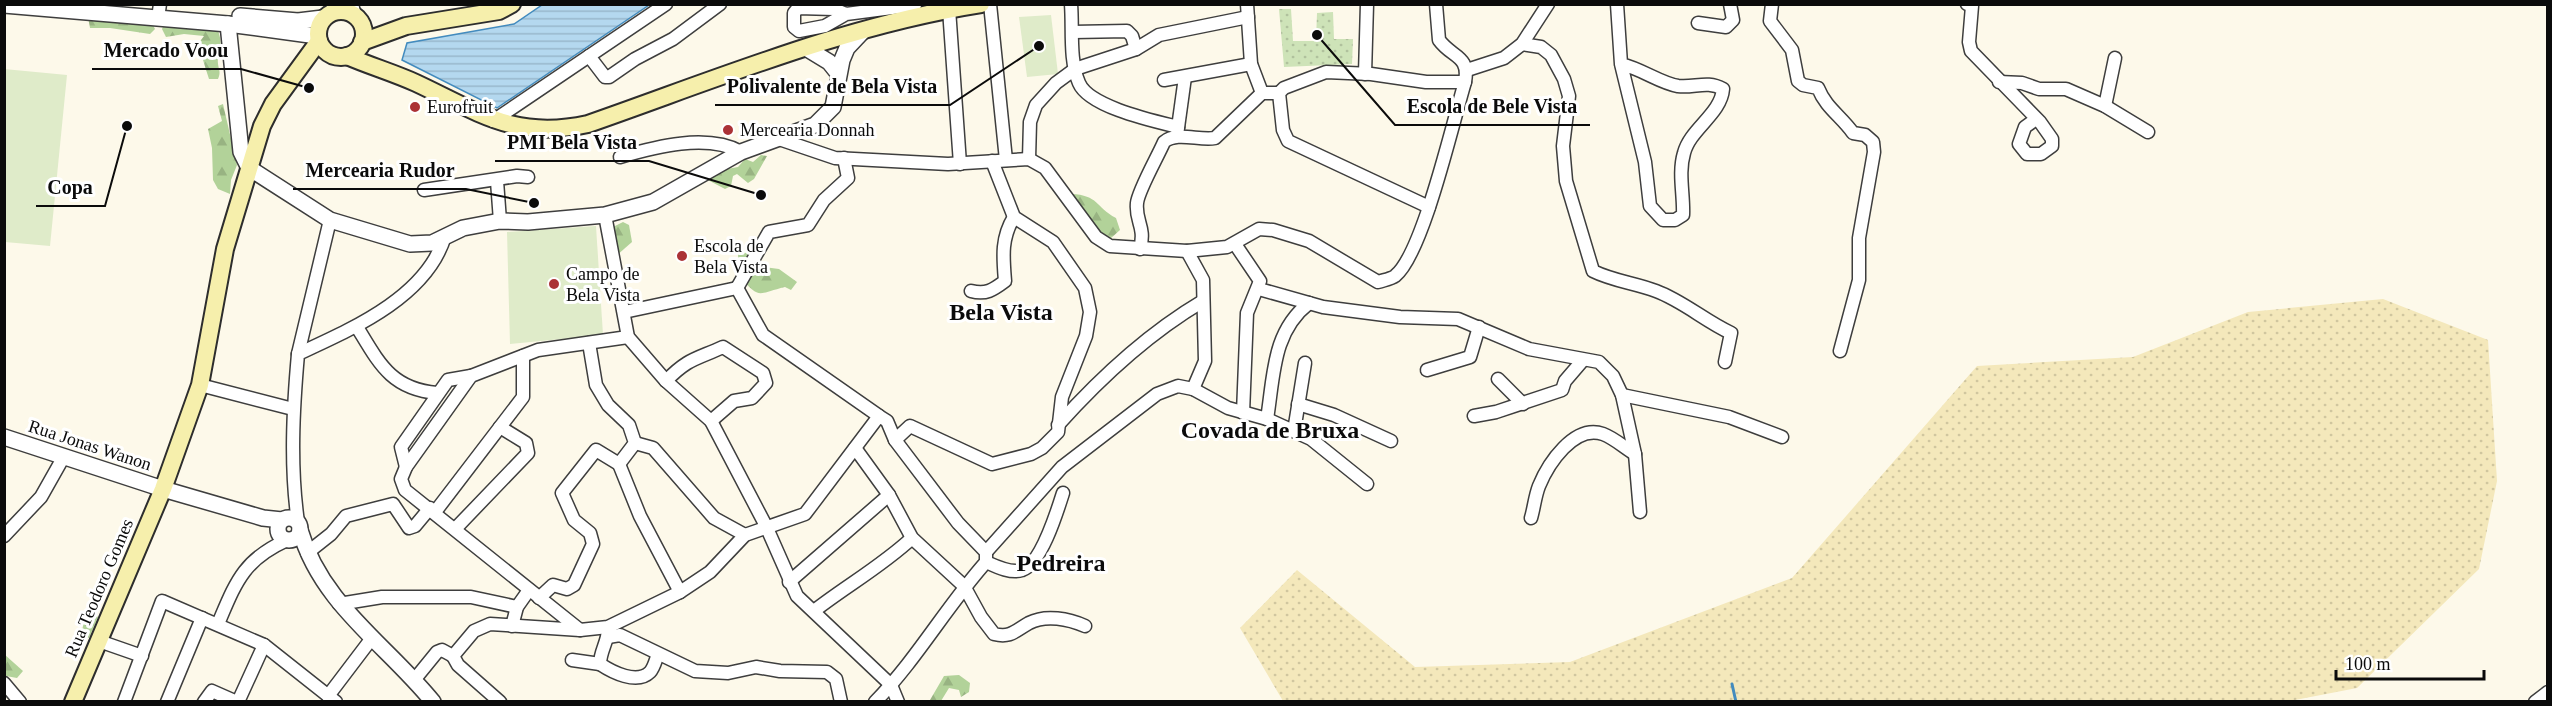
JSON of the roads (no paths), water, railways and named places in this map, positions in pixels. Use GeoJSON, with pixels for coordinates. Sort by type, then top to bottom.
{"type":"FeatureCollection","features":[{"type":"Feature","properties":{"kind":"main road"},"geometry":{"type":"LineString","coordinates":[[318,39],[350,50],[493,121],[536,130],[588,124],[864,30],[915,9],[949,9],[981,4]]}},
{"type":"Feature","properties":{"kind":"main road"},"geometry":{"type":"LineString","coordinates":[[295,74],[406,26],[502,7]]}},
{"type":"Feature","properties":{"kind":"main road"},"geometry":{"type":"LineString","coordinates":[[329,12],[342,11],[406,26]]}},
{"type":"Feature","properties":{"kind":"main road","name":"Rua Teodoro Gomes"},"geometry":{"type":"LineString","coordinates":[[73,702],[162,489],[200,385],[225,249],[262,126],[273,104],[318,39],[329,12]]}},
{"type":"Feature","properties":{"kind":"main road"},"geometry":{"type":"LineString","coordinates":[[350,50],[363,28],[356,14]]}},
{"type":"Feature","properties":{"kind":"street"},"geometry":{"type":"LineString","coordinates":[[114,4],[226,19],[318,39]]}},
{"type":"Feature","properties":{"kind":"street"},"geometry":{"type":"LineString","coordinates":[[493,121],[666,4]]}},
{"type":"Feature","properties":{"kind":"street"},"geometry":{"type":"LineString","coordinates":[[589,56],[605,77],[609,77],[635,59],[673,39],[720,4]]}},
{"type":"Feature","properties":{"kind":"street"},"geometry":{"type":"LineString","coordinates":[[990,4],[1006,160]]}},
{"type":"Feature","properties":{"kind":"street"},"geometry":{"type":"LineString","coordinates":[[1071,4],[1075,69],[1079,85],[1090,97],[1178,132],[1215,138],[1262,93],[1279,93],[1284,88],[1326,72],[1365,74],[1426,82],[1466,76],[1504,58],[1522,44],[1548,4]]}},
{"type":"Feature","properties":{"kind":"street"},"geometry":{"type":"LineString","coordinates":[[1365,74],[1367,4]]}},
{"type":"Feature","properties":{"kind":"street"},"geometry":{"type":"LineString","coordinates":[[779,139],[835,158],[960,164],[1029,159],[1045,168],[1096,237],[1110,246],[1187,251],[1235,244],[1259,229],[1273,230],[1309,241],[1378,282],[1395,276],[1410,256],[1429,207],[1466,76],[1462,60],[1439,40],[1436,4]]}},
{"type":"Feature","properties":{"kind":"street"},"geometry":{"type":"LineString","coordinates":[[1617,4],[1621,64],[1645,162],[1650,206],[1663,220],[1675,220],[1683,215],[1681,176],[1684,152],[1699,125],[1722,97],[1723,89],[1709,83],[1687,87],[1675,85],[1640,68],[1621,64]]}},
{"type":"Feature","properties":{"kind":"street"},"geometry":{"type":"LineString","coordinates":[[1698,23],[1725,27],[1733,20],[1730,4]]}},
{"type":"Feature","properties":{"kind":"street"},"geometry":{"type":"LineString","coordinates":[[1772,4],[1770,21],[1792,50],[1798,81],[1803,86],[1818,88],[1824,104],[1838,114],[1853,133],[1865,135],[1873,142],[1874,152],[1859,238],[1859,280],[1840,351]]}},
{"type":"Feature","properties":{"kind":"street"},"geometry":{"type":"LineString","coordinates":[[4,5],[159,10]]}},
{"type":"Feature","properties":{"kind":"street"},"geometry":{"type":"LineString","coordinates":[[1971,5],[1969,42],[1971,51],[2036,119]]}},
{"type":"Feature","properties":{"kind":"street"},"geometry":{"type":"LineString","coordinates":[[846,14],[915,9]]}},
{"type":"Feature","properties":{"kind":"street"},"geometry":{"type":"LineString","coordinates":[[949,9],[960,164]]}},
{"type":"Feature","properties":{"kind":"street"},"geometry":{"type":"LineString","coordinates":[[1029,159],[1030,122],[1036,105],[1056,83],[1075,69],[1136,49],[1159,35],[1247,11],[1251,64],[1262,93]]}},
{"type":"Feature","properties":{"kind":"street"},"geometry":{"type":"LineString","coordinates":[[226,19],[298,21],[329,12]]}},
{"type":"Feature","properties":{"kind":"street"},"geometry":{"type":"LineString","coordinates":[[226,19],[241,152],[249,168],[330,220],[410,244],[432,243],[463,228],[500,220],[528,222],[604,215],[653,202],[741,152],[815,125],[833,108],[838,88],[837,72],[847,48],[864,30]]}},
{"type":"Feature","properties":{"kind":"street"},"geometry":{"type":"LineString","coordinates":[[1073,32],[1127,32],[1132,36],[1136,49]]}},
{"type":"Feature","properties":{"kind":"street"},"geometry":{"type":"LineString","coordinates":[[1522,44],[1541,47],[1551,55],[1564,79],[1569,96],[1563,146],[1566,181],[1593,272],[1656,291],[1675,300],[1704,320],[1731,333],[1725,362]]}},
{"type":"Feature","properties":{"kind":"street"},"geometry":{"type":"LineString","coordinates":[[806,48],[829,62],[837,72]]}},
{"type":"Feature","properties":{"kind":"street"},"geometry":{"type":"LineString","coordinates":[[2105,106],[2115,58]]}},
{"type":"Feature","properties":{"kind":"street"},"geometry":{"type":"LineString","coordinates":[[1164,80],[1251,64]]}},
{"type":"Feature","properties":{"kind":"street"},"geometry":{"type":"LineString","coordinates":[[1140,249],[1144,233],[1137,211],[1137,198],[1164,142],[1178,132],[1185,76]]}},
{"type":"Feature","properties":{"kind":"street"},"geometry":{"type":"LineString","coordinates":[[1999,82],[2022,83],[2039,89],[2066,89],[2105,106],[2148,132]]}},
{"type":"Feature","properties":{"kind":"street"},"geometry":{"type":"LineString","coordinates":[[1279,93],[1283,130],[1288,141],[1429,207]]}},
{"type":"Feature","properties":{"kind":"street"},"geometry":{"type":"LineString","coordinates":[[620,157],[643,151],[698,144],[729,145],[741,152]]}},
{"type":"Feature","properties":{"kind":"street"},"geometry":{"type":"LineString","coordinates":[[624,312],[737,288],[769,232],[808,225],[824,200],[848,178],[844,158]]}},
{"type":"Feature","properties":{"kind":"street"},"geometry":{"type":"LineString","coordinates":[[737,288],[763,335],[883,418],[910,426],[992,464],[1042,448],[1058,432],[1062,397],[1086,336],[1090,312],[1088,299],[1085,288],[1053,242],[1014,217],[992,161]]}},
{"type":"Feature","properties":{"kind":"street"},"geometry":{"type":"LineString","coordinates":[[424,190],[497,181],[517,176],[528,177]]}},
{"type":"Feature","properties":{"kind":"street"},"geometry":{"type":"LineString","coordinates":[[497,181],[500,220]]}},
{"type":"Feature","properties":{"kind":"street"},"geometry":{"type":"LineString","coordinates":[[604,215],[628,337],[666,381],[711,421],[766,526],[797,596],[891,685],[898,702]]}},
{"type":"Feature","properties":{"kind":"street"},"geometry":{"type":"LineString","coordinates":[[970,291],[980,293],[992,291],[1005,281],[1003,248],[1006,230],[1014,217]]}},
{"type":"Feature","properties":{"kind":"street"},"geometry":{"type":"LineString","coordinates":[[218,624],[243,569],[269,548],[287,529],[295,500],[293,409],[298,354],[330,220]]}},
{"type":"Feature","properties":{"kind":"street"},"geometry":{"type":"LineString","coordinates":[[298,354],[357,327],[381,313],[427,271],[439,256],[445,236]]}},
{"type":"Feature","properties":{"kind":"street"},"geometry":{"type":"LineString","coordinates":[[1235,244],[1260,281],[1259,289],[1253,296],[1247,313],[1243,413]]}},
{"type":"Feature","properties":{"kind":"street"},"geometry":{"type":"LineString","coordinates":[[1187,251],[1203,280],[1205,361],[1193,389]]}},
{"type":"Feature","properties":{"kind":"street"},"geometry":{"type":"LineString","coordinates":[[1259,289],[1308,303],[1400,316],[1458,320],[1529,349],[1599,362],[1613,376],[1622,395],[1635,454],[1640,512]]}},
{"type":"Feature","properties":{"kind":"street"},"geometry":{"type":"LineString","coordinates":[[1058,426],[1099,380],[1185,312],[1203,301]]}},
{"type":"Feature","properties":{"kind":"street"},"geometry":{"type":"LineString","coordinates":[[1267,419],[1280,339],[1286,325],[1308,303]]}},
{"type":"Feature","properties":{"kind":"street"},"geometry":{"type":"LineString","coordinates":[[357,327],[387,374],[410,388],[437,393]]}},
{"type":"Feature","properties":{"kind":"street"},"geometry":{"type":"LineString","coordinates":[[1427,370],[1470,357],[1479,327]]}},
{"type":"Feature","properties":{"kind":"street"},"geometry":{"type":"LineString","coordinates":[[406,467],[401,447],[448,380],[471,376],[538,351],[628,337]]}},
{"type":"Feature","properties":{"kind":"street"},"geometry":{"type":"LineString","coordinates":[[589,343],[596,385],[608,405],[629,425],[635,443]]}},
{"type":"Feature","properties":{"kind":"street"},"geometry":{"type":"LineString","coordinates":[[666,381],[690,359],[712,354],[723,346],[766,377],[766,383],[753,398],[734,401],[711,421]]}},
{"type":"Feature","properties":{"kind":"street"},"geometry":{"type":"LineString","coordinates":[[306,551],[350,514],[393,504],[409,528],[415,526],[433,510],[523,397],[523,356]]}},
{"type":"Feature","properties":{"kind":"street"},"geometry":{"type":"LineString","coordinates":[[1474,416],[1523,404],[1562,390],[1565,381],[1583,360]]}},
{"type":"Feature","properties":{"kind":"street"},"geometry":{"type":"LineString","coordinates":[[1294,431],[1305,363]]}},
{"type":"Feature","properties":{"kind":"street"},"geometry":{"type":"LineString","coordinates":[[471,376],[406,467],[401,479],[402,485],[580,630]]}},
{"type":"Feature","properties":{"kind":"street"},"geometry":{"type":"LineString","coordinates":[[1498,379],[1523,404]]}},
{"type":"Feature","properties":{"kind":"street"},"geometry":{"type":"LineString","coordinates":[[200,385],[293,409]]}},
{"type":"Feature","properties":{"kind":"street"},"geometry":{"type":"LineString","coordinates":[[875,702],[891,685],[986,557],[1062,467],[1157,394],[1178,386],[1193,389],[1228,408],[1267,419],[1311,438],[1367,484]]}},
{"type":"Feature","properties":{"kind":"street"},"geometry":{"type":"LineString","coordinates":[[1622,395],[1730,417],[1782,436]]}},
{"type":"Feature","properties":{"kind":"street"},"geometry":{"type":"LineString","coordinates":[[1299,404],[1334,415],[1391,441]]}},
{"type":"Feature","properties":{"kind":"street"},"geometry":{"type":"LineString","coordinates":[[883,418],[895,440],[958,523],[986,557],[1000,568],[1021,571],[1034,563],[1063,493]]}},
{"type":"Feature","properties":{"kind":"street"},"geometry":{"type":"LineString","coordinates":[[600,664],[608,632],[680,592],[710,572],[745,535],[805,514],[855,448],[883,418]]}},
{"type":"Feature","properties":{"kind":"street"},"geometry":{"type":"LineString","coordinates":[[895,440],[910,426]]}},
{"type":"Feature","properties":{"kind":"street"},"geometry":{"type":"LineString","coordinates":[[456,528],[528,453],[526,443],[500,427]]}},
{"type":"Feature","properties":{"kind":"street"},"geometry":{"type":"LineString","coordinates":[[1532,518],[1539,486],[1552,462],[1570,442],[1582,434],[1601,434],[1635,454]]}},
{"type":"Feature","properties":{"kind":"street","name":"Rua Jonas Wanon"},"geometry":{"type":"LineString","coordinates":[[4,437],[162,489],[263,518],[287,529]]}},
{"type":"Feature","properties":{"kind":"street"},"geometry":{"type":"LineString","coordinates":[[619,464],[635,443]]}},
{"type":"Feature","properties":{"kind":"street"},"geometry":{"type":"LineString","coordinates":[[635,443],[653,448],[714,518],[745,535]]}},
{"type":"Feature","properties":{"kind":"street"},"geometry":{"type":"LineString","coordinates":[[855,448],[889,495],[912,538],[964,586],[981,617],[994,634],[1013,635],[1031,622],[1047,619],[1068,619],[1085,626]]}},
{"type":"Feature","properties":{"kind":"street"},"geometry":{"type":"LineString","coordinates":[[512,626],[516,607],[534,594],[553,585],[567,589],[574,585],[593,543],[590,533],[574,520],[562,493],[597,450],[619,464],[640,516],[680,592]]}},
{"type":"Feature","properties":{"kind":"street"},"geometry":{"type":"LineString","coordinates":[[4,536],[41,496],[63,458]]}},
{"type":"Feature","properties":{"kind":"street"},"geometry":{"type":"LineString","coordinates":[[789,582],[889,495]]}},
{"type":"Feature","properties":{"kind":"street"},"geometry":{"type":"LineString","coordinates":[[287,529],[306,551],[326,588],[339,604],[415,679],[434,702]]}},
{"type":"Feature","properties":{"kind":"street"},"geometry":{"type":"LineString","coordinates":[[814,611],[851,582],[888,561],[912,538]]}},
{"type":"Feature","properties":{"kind":"street"},"geometry":{"type":"LineString","coordinates":[[339,604],[382,597],[471,597],[516,607]]}},
{"type":"Feature","properties":{"kind":"street"},"geometry":{"type":"LineString","coordinates":[[124,702],[162,601],[264,645],[332,699],[372,638]]}},
{"type":"Feature","properties":{"kind":"street"},"geometry":{"type":"LineString","coordinates":[[167,702],[202,618]]}},
{"type":"Feature","properties":{"kind":"street"},"geometry":{"type":"LineString","coordinates":[[453,656],[474,631],[490,624],[608,632],[620,635],[694,671],[728,673],[756,667],[780,671],[827,672],[836,679],[841,702]]}},
{"type":"Feature","properties":{"kind":"street"},"geometry":{"type":"LineString","coordinates":[[99,641],[142,656]]}},
{"type":"Feature","properties":{"kind":"street"},"geometry":{"type":"LineString","coordinates":[[204,702],[210,691],[238,702],[264,645]]}},
{"type":"Feature","properties":{"kind":"street"},"geometry":{"type":"LineString","coordinates":[[415,679],[437,652],[442,650],[453,656],[458,665],[500,702]]}},
{"type":"Feature","properties":{"kind":"street"},"geometry":{"type":"LineString","coordinates":[[572,660],[600,664],[632,678],[641,678],[650,671],[658,654]]}},
{"type":"Feature","properties":{"kind":"street"},"geometry":{"type":"LineString","coordinates":[[4,683],[20,702]]}},
{"type":"Feature","properties":{"kind":"street"},"geometry":{"type":"LineString","coordinates":[[2535,702],[2547,692]]}},
{"type":"Feature","properties":{"kind":"water"},"geometry":{"type":"Polygon","coordinates":[[[542,5],[649,5],[497,108],[402,60],[407,43],[514,24],[542,5]]]}},
{"type":"Feature","properties":{"kind":"waterway"},"geometry":{"type":"LineString","coordinates":[[1732,684],[1736,702]]}},
{"type":"Feature","properties":{"kind":"place","name":"Escola de Bele Vista"},"geometry":{"type":"Point","coordinates":[1317,35]}},
{"type":"Feature","properties":{"kind":"place","name":"Polivalente de Bela Vista"},"geometry":{"type":"Point","coordinates":[1039,46]}},
{"type":"Feature","properties":{"kind":"place","name":"Mercado Voou"},"geometry":{"type":"Point","coordinates":[309,88]}},
{"type":"Feature","properties":{"kind":"place","name":"Eurofruit"},"geometry":{"type":"Point","coordinates":[415,107]}},
{"type":"Feature","properties":{"kind":"place","name":"Copa"},"geometry":{"type":"Point","coordinates":[127,126]}},
{"type":"Feature","properties":{"kind":"place","name":"Mercearia Donnah"},"geometry":{"type":"Point","coordinates":[728,130]}},
{"type":"Feature","properties":{"kind":"place","name":"PMI Bela Vista"},"geometry":{"type":"Point","coordinates":[761,195]}},
{"type":"Feature","properties":{"kind":"place","name":"Mercearia Rudor"},"geometry":{"type":"Point","coordinates":[534,203]}},
{"type":"Feature","properties":{"kind":"place","name":"Escola de Bela Vista"},"geometry":{"type":"Point","coordinates":[682,256]}},
{"type":"Feature","properties":{"kind":"place","name":"Campo de Bela Vista"},"geometry":{"type":"Point","coordinates":[554,284]}},
{"type":"Feature","properties":{"kind":"district","name":"Bela Vista"},"geometry":{"type":"Point","coordinates":[1001,312]}},
{"type":"Feature","properties":{"kind":"district","name":"Covada de Bruxa"},"geometry":{"type":"Point","coordinates":[1270,430]}},
{"type":"Feature","properties":{"kind":"district","name":"Pedreira"},"geometry":{"type":"Point","coordinates":[1061,563]}}]}
